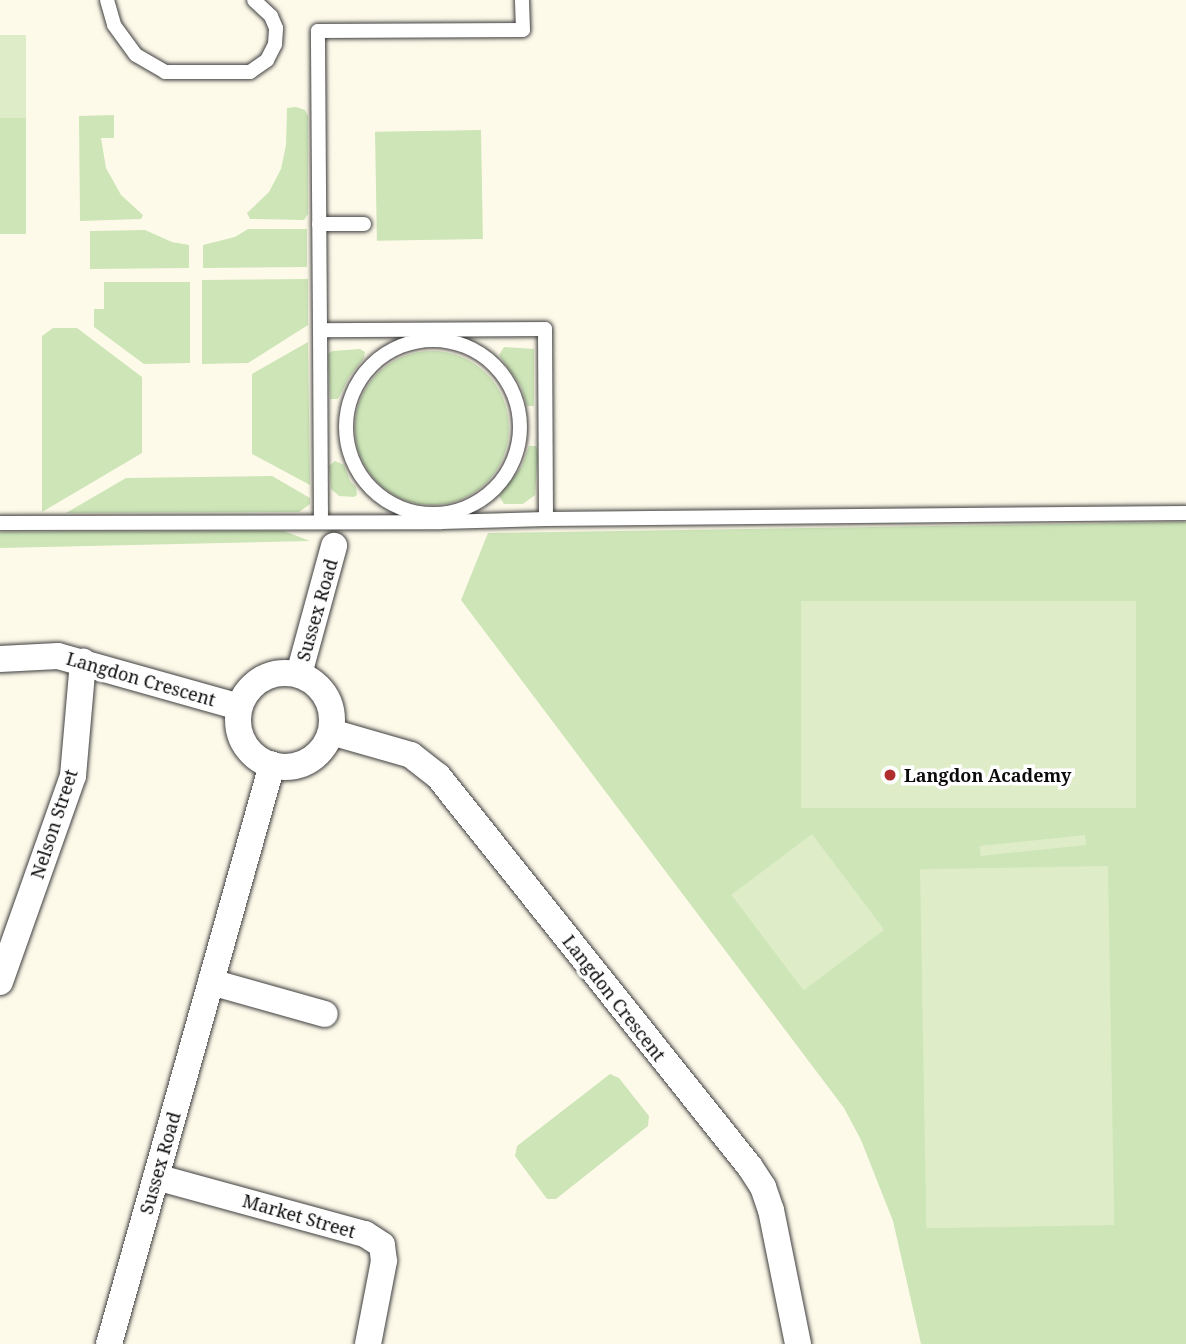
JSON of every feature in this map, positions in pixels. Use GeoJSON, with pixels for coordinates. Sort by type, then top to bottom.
{"type":"FeatureCollection","features":[{"type":"Feature","properties":{"kind":"street","name":"Sussex Road"},"geometry":{"type":"LineString","coordinates":[[299,674],[337,533]]}},
{"type":"Feature","properties":{"kind":"street","name":"Langdon Crescent"},"geometry":{"type":"LineString","coordinates":[[0,659],[58,656],[83,661],[239,707]]}},
{"type":"Feature","properties":{"kind":"street","name":"Nelson Street"},"geometry":{"type":"LineString","coordinates":[[0,982],[73,775],[83,661]]}},
{"type":"Feature","properties":{"kind":"street","name":"Langdon Crescent"},"geometry":{"type":"LineString","coordinates":[[272,765],[248,749],[238,721],[239,707],[256,682],[284,672],[299,674]]}},
{"type":"Feature","properties":{"kind":"street"},"geometry":{"type":"LineString","coordinates":[[272,765],[297,766],[308,761],[326,744],[331,732],[330,703],[323,691],[299,674]]}},
{"type":"Feature","properties":{"kind":"street","name":"Langdon Crescent"},"geometry":{"type":"LineString","coordinates":[[331,732],[411,755],[439,776],[750,1167],[763,1187],[771,1210],[798,1344]]}},
{"type":"Feature","properties":{"kind":"street","name":"Sussex Road"},"geometry":{"type":"LineString","coordinates":[[109,1344],[272,765]]}},
{"type":"Feature","properties":{"kind":"street"},"geometry":{"type":"LineString","coordinates":[[211,982],[325,1014]]}},
{"type":"Feature","properties":{"kind":"street","name":"Market Street"},"geometry":{"type":"LineString","coordinates":[[156,1177],[365,1234],[382,1245],[384,1261],[368,1344]]}},
{"type":"Feature","properties":{"kind":"lane"},"geometry":{"type":"LineString","coordinates":[[107,0],[114,25],[136,55],[165,72],[250,72],[267,60],[275,44],[276,28],[271,16],[254,0]]}},
{"type":"Feature","properties":{"kind":"lane"},"geometry":{"type":"LineString","coordinates":[[321,521],[318,31],[523,30],[522,0]]}},
{"type":"Feature","properties":{"kind":"lane"},"geometry":{"type":"LineString","coordinates":[[319,224],[364,223]]}},
{"type":"Feature","properties":{"kind":"lane"},"geometry":{"type":"LineString","coordinates":[[320,330],[432,335],[545,329],[546,519]]}},
{"type":"Feature","properties":{"kind":"lane"},"geometry":{"type":"LineString","coordinates":[[432,335],[460,344],[491,363],[512,392],[520,428],[512,463],[503,479],[476,503],[441,518],[405,510],[374,491],[353,462],[347,444],[346,421],[354,391],[375,362],[406,344],[432,335]]}},
{"type":"Feature","properties":{"kind":"lane"},"geometry":{"type":"LineString","coordinates":[[320,421],[346,421]]}},
{"type":"Feature","properties":{"kind":"lane"},"geometry":{"type":"LineString","coordinates":[[520,428],[546,428]]}},
{"type":"Feature","properties":{"kind":"lane"},"geometry":{"type":"LineString","coordinates":[[0,523],[321,521],[337,533],[441,518],[1186,513]]}},
{"type":"Feature","properties":{"kind":"green space"},"geometry":{"type":"Polygon","coordinates":[[[0,35],[26,35],[26,118],[0,118],[0,35]]]}},
{"type":"Feature","properties":{"kind":"green space"},"geometry":{"type":"Polygon","coordinates":[[[287,108],[305,110],[308,116],[308,214],[304,220],[250,219],[247,213],[269,192],[281,169],[286,145],[287,108]]]}},
{"type":"Feature","properties":{"kind":"green space"},"geometry":{"type":"Polygon","coordinates":[[[114,115],[114,138],[101,138],[106,168],[121,195],[143,215],[141,219],[80,221],[79,116],[114,115]]]}},
{"type":"Feature","properties":{"kind":"green space"},"geometry":{"type":"Polygon","coordinates":[[[0,118],[26,118],[26,234],[0,234],[0,118]]]}},
{"type":"Feature","properties":{"kind":"green space"},"geometry":{"type":"Polygon","coordinates":[[[481,130],[483,239],[377,241],[375,132],[481,130]]]}},
{"type":"Feature","properties":{"kind":"green space"},"geometry":{"type":"Polygon","coordinates":[[[248,229],[307,229],[307,267],[203,268],[203,245],[235,237],[248,229]]]}},
{"type":"Feature","properties":{"kind":"green space"},"geometry":{"type":"Polygon","coordinates":[[[145,230],[172,242],[189,245],[189,268],[90,269],[90,231],[145,230]]]}},
{"type":"Feature","properties":{"kind":"green space"},"geometry":{"type":"Polygon","coordinates":[[[308,279],[308,325],[248,363],[202,364],[202,280],[308,279]]]}},
{"type":"Feature","properties":{"kind":"green space"},"geometry":{"type":"Polygon","coordinates":[[[104,282],[190,282],[190,363],[144,364],[94,327],[94,309],[104,309],[104,282]]]}},
{"type":"Feature","properties":{"kind":"green space"},"geometry":{"type":"Polygon","coordinates":[[[53,328],[77,328],[142,377],[142,453],[42,512],[42,336],[53,328]]]}},
{"type":"Feature","properties":{"kind":"green space"},"geometry":{"type":"Polygon","coordinates":[[[308,342],[310,485],[252,454],[252,374],[308,342]]]}},
{"type":"Feature","properties":{"kind":"green space"},"geometry":{"type":"Polygon","coordinates":[[[504,347],[534,349],[534,406],[527,406],[521,386],[499,355],[504,347]]]}},
{"type":"Feature","properties":{"kind":"green space"},"geometry":{"type":"Polygon","coordinates":[[[360,349],[365,352],[364,358],[349,377],[338,399],[330,399],[328,354],[332,351],[360,349]]]}},
{"type":"Feature","properties":{"kind":"green space"},"geometry":{"type":"Polygon","coordinates":[[[432,351],[461,357],[486,374],[503,399],[509,428],[503,457],[486,482],[461,499],[432,505],[403,499],[378,482],[361,457],[355,428],[361,399],[378,374],[403,357],[432,351]]]}},
{"type":"Feature","properties":{"kind":"green space"},"geometry":{"type":"Polygon","coordinates":[[[529,446],[536,446],[538,452],[535,495],[523,504],[504,504],[499,496],[522,466],[529,446]]]}},
{"type":"Feature","properties":{"kind":"green space"},"geometry":{"type":"Polygon","coordinates":[[[335,461],[344,465],[350,481],[356,487],[357,495],[354,497],[339,496],[331,489],[329,466],[335,461]]]}},
{"type":"Feature","properties":{"kind":"green space"},"geometry":{"type":"Polygon","coordinates":[[[272,476],[310,498],[310,504],[299,512],[66,513],[126,478],[272,476]]]}},
{"type":"Feature","properties":{"kind":"green space"},"geometry":{"type":"Polygon","coordinates":[[[1186,522],[1186,1344],[921,1344],[893,1221],[861,1140],[844,1108],[461,600],[488,533],[1186,522]]]}},
{"type":"Feature","properties":{"kind":"green space"},"geometry":{"type":"Polygon","coordinates":[[[284,531],[310,541],[0,548],[0,532],[284,531]]]}},
{"type":"Feature","properties":{"kind":"green space"},"geometry":{"type":"Polygon","coordinates":[[[801,601],[1136,601],[1136,808],[801,808],[801,601]]]}},
{"type":"Feature","properties":{"kind":"green space"},"geometry":{"type":"Polygon","coordinates":[[[812,834],[884,930],[804,991],[731,895],[812,834]]]}},
{"type":"Feature","properties":{"kind":"green space"},"geometry":{"type":"Polygon","coordinates":[[[1085,835],[1086,845],[981,856],[980,846],[1085,835]]]}},
{"type":"Feature","properties":{"kind":"green space"},"geometry":{"type":"Polygon","coordinates":[[[1108,866],[1114,1225],[926,1228],[920,869],[1108,866]]]}},
{"type":"Feature","properties":{"kind":"green space"},"geometry":{"type":"Polygon","coordinates":[[[610,1074],[619,1078],[649,1116],[648,1126],[556,1199],[547,1199],[515,1156],[517,1146],[610,1074]]]}},
{"type":"Feature","properties":{"kind":"place","name":"Langdon Academy"},"geometry":{"type":"Point","coordinates":[890,775]}}]}
